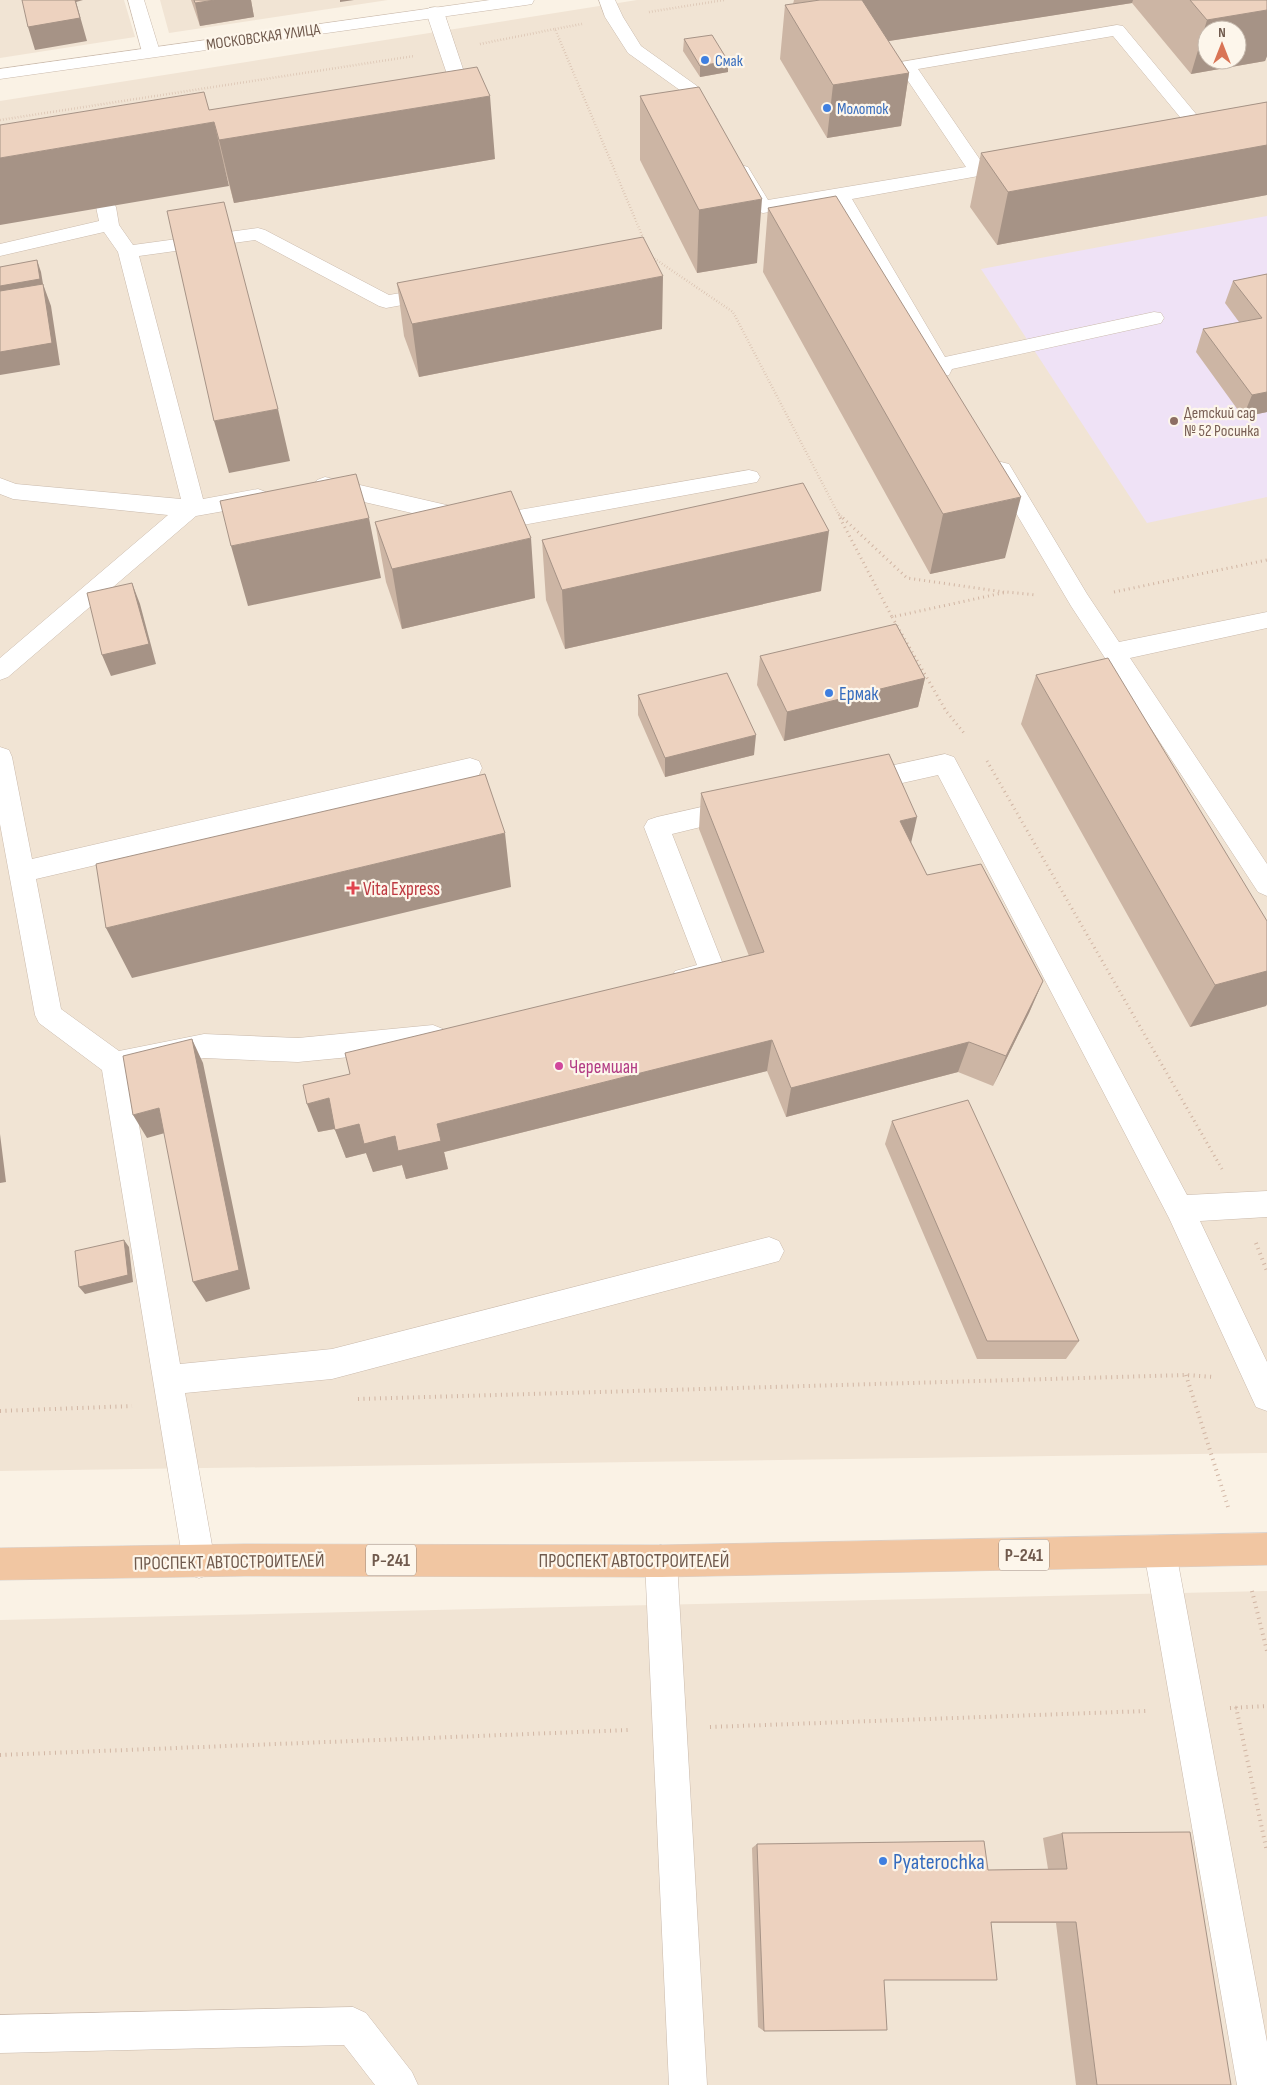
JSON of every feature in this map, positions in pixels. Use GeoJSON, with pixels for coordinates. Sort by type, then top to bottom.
{"type":"FeatureCollection","features":[{"type":"Feature","properties":{"kind":"highway","name":"ПРОСПЕКТ АВТОСТРОИТЕЛЕЙ"},"geometry":{"type":"LineString","coordinates":[[0,1564],[244,1560],[661,1561],[1267,1549]]}},
{"type":"Feature","properties":{"kind":"street"},"geometry":{"type":"LineString","coordinates":[[136,0],[151,52]]}},
{"type":"Feature","properties":{"kind":"street","name":"МОСКОВСКАЯ УЛИЦА"},"geometry":{"type":"LineString","coordinates":[[0,74],[526,0]]}},
{"type":"Feature","properties":{"kind":"street"},"geometry":{"type":"LineString","coordinates":[[607,0],[614,17],[634,49],[691,90],[763,207],[1016,163]]}},
{"type":"Feature","properties":{"kind":"street"},"geometry":{"type":"LineString","coordinates":[[422,93],[460,87],[435,12]]}},
{"type":"Feature","properties":{"kind":"street"},"geometry":{"type":"LineString","coordinates":[[978,170],[907,66],[1117,30],[1200,130]]}},
{"type":"Feature","properties":{"kind":"street"},"geometry":{"type":"LineString","coordinates":[[1181,133],[1219,126]]}},
{"type":"Feature","properties":{"kind":"street"},"geometry":{"type":"LineString","coordinates":[[840,195],[954,390]]}},
{"type":"Feature","properties":{"kind":"street"},"geometry":{"type":"LineString","coordinates":[[0,250],[107,216],[128,252],[192,499],[189,509],[0,671]]}},
{"type":"Feature","properties":{"kind":"street"},"geometry":{"type":"LineString","coordinates":[[128,252],[258,234],[386,302],[454,290]]}},
{"type":"Feature","properties":{"kind":"street"},"geometry":{"type":"LineString","coordinates":[[939,365],[1154,318]]}},
{"type":"Feature","properties":{"kind":"street"},"geometry":{"type":"LineString","coordinates":[[989,449],[1079,600],[1267,885]]}},
{"type":"Feature","properties":{"kind":"street"},"geometry":{"type":"LineString","coordinates":[[306,488],[325,485],[490,523],[749,477]]}},
{"type":"Feature","properties":{"kind":"street"},"geometry":{"type":"LineString","coordinates":[[0,486],[13,491],[189,509],[276,493]]}},
{"type":"Feature","properties":{"kind":"street"},"geometry":{"type":"LineString","coordinates":[[1115,652],[1267,620]]}},
{"type":"Feature","properties":{"kind":"street"},"geometry":{"type":"LineString","coordinates":[[0,757],[49,1014],[115,1064],[199,1562]]}},
{"type":"Feature","properties":{"kind":"street"},"geometry":{"type":"LineString","coordinates":[[840,787],[945,764],[1179,1209],[1264,1388]]}},
{"type":"Feature","properties":{"kind":"street"},"geometry":{"type":"LineString","coordinates":[[22,872],[470,768]]}},
{"type":"Feature","properties":{"kind":"street"},"geometry":{"type":"LineString","coordinates":[[657,987],[713,972],[657,827],[763,804]]}},
{"type":"Feature","properties":{"kind":"street"},"geometry":{"type":"LineString","coordinates":[[115,1064],[204,1046],[298,1050],[457,1035]]}},
{"type":"Feature","properties":{"kind":"street"},"geometry":{"type":"LineString","coordinates":[[1179,1209],[1254,1204]]}},
{"type":"Feature","properties":{"kind":"street"},"geometry":{"type":"LineString","coordinates":[[169,1392],[332,1364],[770,1251]]}},
{"type":"Feature","properties":{"kind":"street"},"geometry":{"type":"LineString","coordinates":[[1160,1552],[1256,2019],[1256,2085]]}},
{"type":"Feature","properties":{"kind":"street"},"geometry":{"type":"LineString","coordinates":[[661,1561],[688,2085]]}},
{"type":"Feature","properties":{"kind":"street"},"geometry":{"type":"LineString","coordinates":[[0,2034],[354,2026],[399,2085]]}},
{"type":"Feature","properties":{"kind":"path"},"geometry":{"type":"LineString","coordinates":[[0,120],[448,50],[555,29],[647,247]]}},
{"type":"Feature","properties":{"kind":"path"},"geometry":{"type":"LineString","coordinates":[[651,256],[733,312],[892,617],[946,711],[969,740]]}},
{"type":"Feature","properties":{"kind":"path"},"geometry":{"type":"LineString","coordinates":[[837,512],[907,578],[1007,592],[1079,600],[1267,560]]}},
{"type":"Feature","properties":{"kind":"path"},"geometry":{"type":"LineString","coordinates":[[892,617],[1007,592]]}},
{"type":"Feature","properties":{"kind":"path"},"geometry":{"type":"LineString","coordinates":[[981,754],[997,777],[1254,1204],[1267,1271]]}},
{"type":"Feature","properties":{"kind":"path"},"geometry":{"type":"LineString","coordinates":[[350,1400],[1186,1375],[1264,1388]]}},
{"type":"Feature","properties":{"kind":"path"},"geometry":{"type":"LineString","coordinates":[[0,1411],[169,1392]]}},
{"type":"Feature","properties":{"kind":"path"},"geometry":{"type":"LineString","coordinates":[[1236,1707],[1267,1852]]}},
{"type":"Feature","properties":{"kind":"shaded area"},"geometry":{"type":"Polygon","coordinates":[[[0,0],[124,0],[135,37],[0,58],[0,0]]]}},
{"type":"Feature","properties":{"kind":"shaded area"},"geometry":{"type":"Polygon","coordinates":[[[160,0],[388,0],[169,33],[160,0]]]}},
{"type":"Feature","properties":{"kind":"shaded area"},"geometry":{"type":"Polygon","coordinates":[[[637,0],[1267,0],[1267,1453],[0,1471],[0,101],[637,0]]]}},
{"type":"Feature","properties":{"kind":"shaded area","name":"Детский сад № 52 Росинка"},"geometry":{"type":"Polygon","coordinates":[[[1267,216],[1267,497],[1147,523],[981,269],[1267,216]]]}},
{"type":"Feature","properties":{"kind":"shaded area"},"geometry":{"type":"Polygon","coordinates":[[[1267,1591],[1267,2085],[0,2085],[0,1620],[1267,1591]]]}},
{"type":"Feature","properties":{"kind":"building"},"geometry":{"type":"Polygon","coordinates":[[[22,0],[75,0],[80,18],[28,27],[22,0]]]}},
{"type":"Feature","properties":{"kind":"building"},"geometry":{"type":"Polygon","coordinates":[[[194,0],[215,0],[195,3],[194,0]]]}},
{"type":"Feature","properties":{"kind":"building"},"geometry":{"type":"Polygon","coordinates":[[[820,0],[862,0],[909,73],[833,85],[785,5],[820,0]]]}},
{"type":"Feature","properties":{"kind":"building"},"geometry":{"type":"Polygon","coordinates":[[[1190,0],[1267,0],[1267,10],[1207,20],[1190,0]]]}},
{"type":"Feature","properties":{"kind":"building"},"geometry":{"type":"Polygon","coordinates":[[[712,35],[728,61],[700,66],[684,39],[712,35]]]}},
{"type":"Feature","properties":{"kind":"building"},"geometry":{"type":"Polygon","coordinates":[[[477,67],[490,96],[219,140],[214,122],[0,158],[0,125],[204,92],[209,110],[477,67]]]}},
{"type":"Feature","properties":{"kind":"building"},"geometry":{"type":"Polygon","coordinates":[[[699,87],[762,199],[699,210],[640,96],[699,87]]]}},
{"type":"Feature","properties":{"kind":"building"},"geometry":{"type":"Polygon","coordinates":[[[1267,102],[1267,145],[1008,192],[981,153],[1267,102]]]}},
{"type":"Feature","properties":{"kind":"building"},"geometry":{"type":"Polygon","coordinates":[[[836,196],[1021,497],[943,514],[768,208],[836,196]]]}},
{"type":"Feature","properties":{"kind":"building"},"geometry":{"type":"Polygon","coordinates":[[[224,202],[278,409],[214,421],[167,211],[224,202]]]}},
{"type":"Feature","properties":{"kind":"building"},"geometry":{"type":"Polygon","coordinates":[[[643,237],[663,276],[412,324],[397,283],[643,237]]]}},
{"type":"Feature","properties":{"kind":"building"},"geometry":{"type":"Polygon","coordinates":[[[37,260],[40,279],[0,286],[0,267],[37,260]]]}},
{"type":"Feature","properties":{"kind":"building"},"geometry":{"type":"Polygon","coordinates":[[[1267,274],[1267,392],[1252,395],[1203,329],[1262,318],[1233,281],[1267,274]]]}},
{"type":"Feature","properties":{"kind":"building"},"geometry":{"type":"Polygon","coordinates":[[[43,284],[52,343],[0,352],[0,291],[43,284]]]}},
{"type":"Feature","properties":{"kind":"building"},"geometry":{"type":"Polygon","coordinates":[[[356,474],[369,518],[231,546],[220,501],[356,474]]]}},
{"type":"Feature","properties":{"kind":"building"},"geometry":{"type":"Polygon","coordinates":[[[803,483],[829,531],[562,590],[542,540],[803,483]]]}},
{"type":"Feature","properties":{"kind":"building"},"geometry":{"type":"Polygon","coordinates":[[[511,491],[531,538],[392,569],[375,522],[511,491]]]}},
{"type":"Feature","properties":{"kind":"building"},"geometry":{"type":"Polygon","coordinates":[[[132,583],[149,644],[102,655],[87,593],[132,583]]]}},
{"type":"Feature","properties":{"kind":"building"},"geometry":{"type":"Polygon","coordinates":[[[896,624],[925,678],[787,712],[760,656],[896,624]]]}},
{"type":"Feature","properties":{"kind":"building"},"geometry":{"type":"Polygon","coordinates":[[[1108,658],[1267,921],[1267,971],[1215,985],[1036,675],[1108,658]]]}},
{"type":"Feature","properties":{"kind":"building"},"geometry":{"type":"Polygon","coordinates":[[[727,673],[756,735],[665,758],[638,695],[727,673]]]}},
{"type":"Feature","properties":{"kind":"building"},"geometry":{"type":"Polygon","coordinates":[[[889,754],[917,817],[900,821],[927,875],[981,864],[1043,981],[1006,1056],[969,1042],[791,1088],[772,1040],[437,1124],[441,1141],[398,1151],[395,1136],[364,1144],[359,1124],[335,1130],[329,1098],[307,1104],[303,1085],[350,1074],[345,1053],[764,952],[701,793],[889,754]]]}},
{"type":"Feature","properties":{"kind":"building"},"geometry":{"type":"Polygon","coordinates":[[[485,774],[505,833],[106,928],[96,864],[485,774]]]}},
{"type":"Feature","properties":{"kind":"building"},"geometry":{"type":"Polygon","coordinates":[[[192,1039],[239,1270],[193,1282],[159,1108],[133,1115],[123,1056],[192,1039]]]}},
{"type":"Feature","properties":{"kind":"building"},"geometry":{"type":"Polygon","coordinates":[[[968,1100],[1079,1341],[987,1341],[892,1121],[968,1100]]]}},
{"type":"Feature","properties":{"kind":"building"},"geometry":{"type":"Polygon","coordinates":[[[124,1240],[128,1275],[79,1287],[75,1251],[124,1240]]]}},
{"type":"Feature","properties":{"kind":"building"},"geometry":{"type":"Polygon","coordinates":[[[1190,1832],[1231,2085],[1097,2085],[1076,1922],[991,1922],[997,1980],[884,1980],[887,2030],[764,2031],[757,1844],[984,1841],[988,1870],[1067,1869],[1062,1833],[1190,1832]]]}},
{"type":"Feature","properties":{"kind":"place","name":"Смак"},"geometry":{"type":"Point","coordinates":[705,60]}},
{"type":"Feature","properties":{"kind":"place","name":"Молоток"},"geometry":{"type":"Point","coordinates":[827,108]}},
{"type":"Feature","properties":{"kind":"place","name":"Детский сад № 52 Росинка"},"geometry":{"type":"Point","coordinates":[1174,421]}},
{"type":"Feature","properties":{"kind":"place","name":"Ермак"},"geometry":{"type":"Point","coordinates":[829,693]}},
{"type":"Feature","properties":{"kind":"place","name":"Vita Express"},"geometry":{"type":"Point","coordinates":[353,888]}},
{"type":"Feature","properties":{"kind":"place","name":"Черемшан"},"geometry":{"type":"Point","coordinates":[559,1066]}},
{"type":"Feature","properties":{"kind":"place","name":"Pyaterochka"},"geometry":{"type":"Point","coordinates":[883,1861]}}]}
